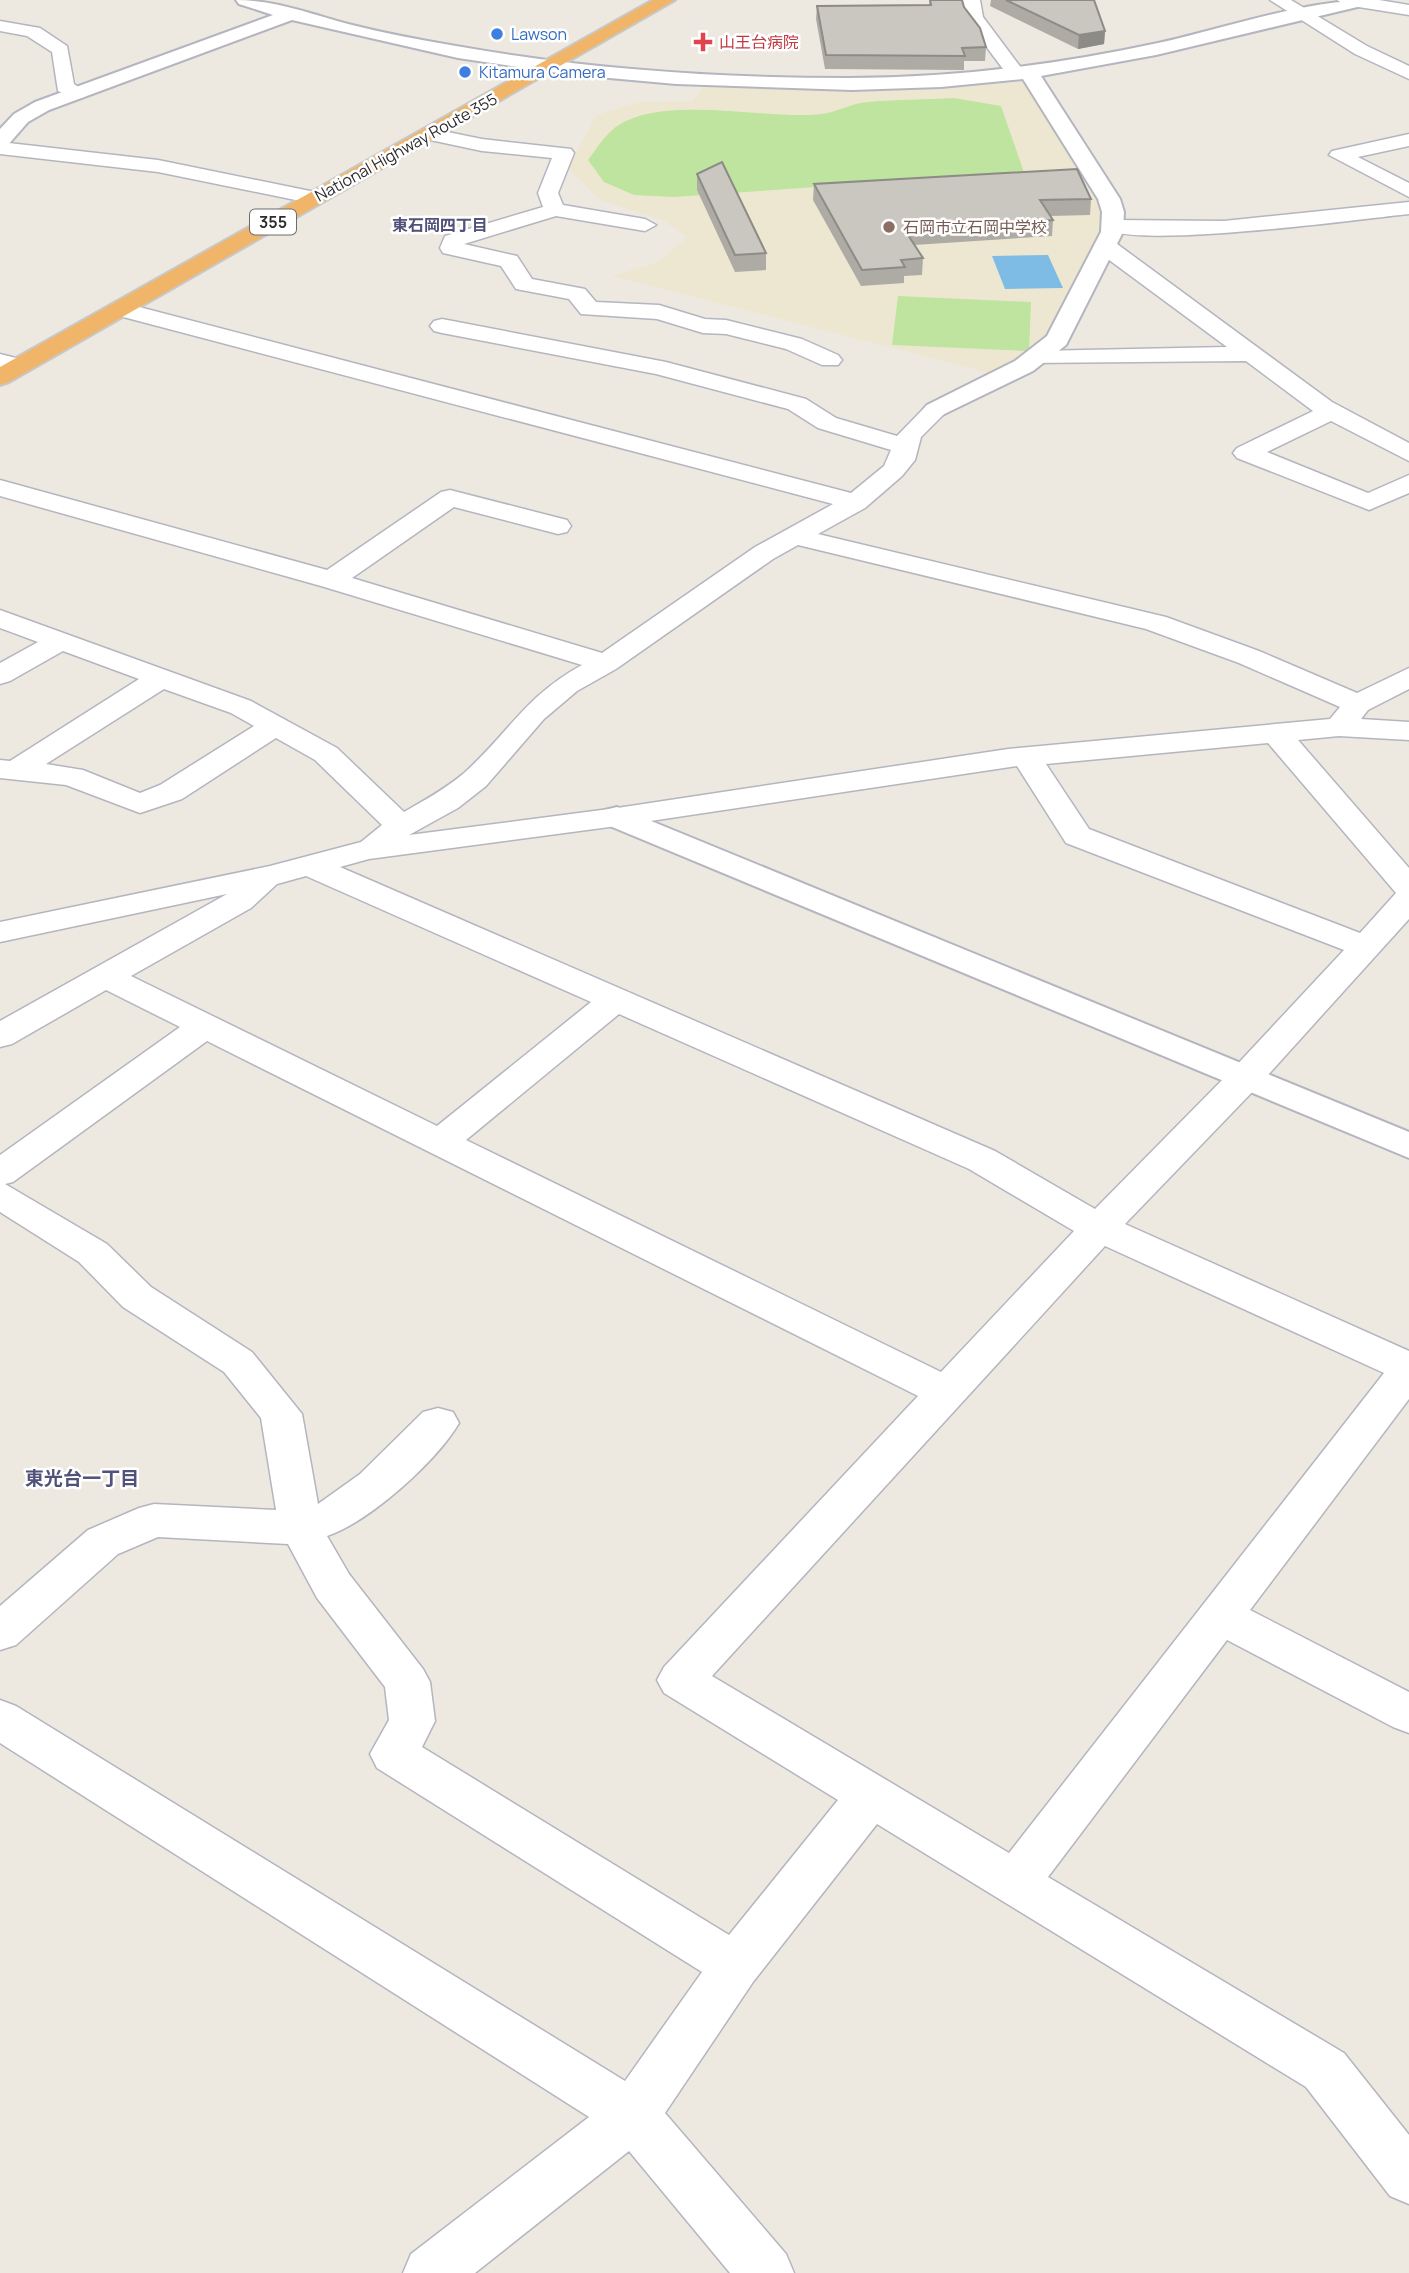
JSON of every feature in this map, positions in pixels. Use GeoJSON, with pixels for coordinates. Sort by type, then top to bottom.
{"type":"FeatureCollection","features":[{"type":"Feature","properties":{"kind":"highway","name":"National Highway Route 355"},"geometry":{"type":"LineString","coordinates":[[7,368],[120,309],[666,0]]}},
{"type":"Feature","properties":{"kind":"street"},"geometry":{"type":"LineString","coordinates":[[245,0],[290,15],[394,41],[546,68],[785,83],[909,82],[1022,73],[1104,59],[1355,1],[1409,10]]}},
{"type":"Feature","properties":{"kind":"street"},"geometry":{"type":"LineString","coordinates":[[368,850],[401,826],[447,801],[475,779],[534,713],[567,685],[606,663],[793,536],[856,502],[893,471],[902,460],[904,446],[920,422],[936,410],[1037,358],[1057,340],[1068,323],[1109,236],[1109,199],[1022,73],[974,18],[971,0]]}},
{"type":"Feature","properties":{"kind":"street"},"geometry":{"type":"LineString","coordinates":[[1279,0],[1361,50],[1409,73]]}},
{"type":"Feature","properties":{"kind":"street"},"geometry":{"type":"LineString","coordinates":[[0,142],[6,125],[42,106],[290,15]]}},
{"type":"Feature","properties":{"kind":"street"},"geometry":{"type":"LineString","coordinates":[[0,26],[21,27],[40,33],[61,50],[65,87],[77,93]]}},
{"type":"Feature","properties":{"kind":"street"},"geometry":{"type":"LineString","coordinates":[[428,134],[482,145],[564,153],[548,193],[555,209]]}},
{"type":"Feature","properties":{"kind":"street"},"geometry":{"type":"LineString","coordinates":[[1409,140],[1339,155],[1409,191]]}},
{"type":"Feature","properties":{"kind":"street"},"geometry":{"type":"LineString","coordinates":[[0,148],[158,166],[315,198]]}},
{"type":"Feature","properties":{"kind":"street"},"geometry":{"type":"LineString","coordinates":[[1109,236],[1253,225],[1409,208]]}},
{"type":"Feature","properties":{"kind":"street"},"geometry":{"type":"LineString","coordinates":[[645,225],[555,209],[453,241],[452,248],[509,261],[524,284],[577,294],[589,309],[659,312],[703,326],[726,327],[793,344],[830,360]]}},
{"type":"Feature","properties":{"kind":"street"},"geometry":{"type":"LineString","coordinates":[[1109,236],[1251,354],[1331,412],[1409,453]]}},
{"type":"Feature","properties":{"kind":"street"},"geometry":{"type":"LineString","coordinates":[[120,309],[856,502]]}},
{"type":"Feature","properties":{"kind":"street"},"geometry":{"type":"LineString","coordinates":[[442,326],[658,367],[797,404],[827,423],[904,446]]}},
{"type":"Feature","properties":{"kind":"street"},"geometry":{"type":"LineString","coordinates":[[1037,358],[1251,354]]}},
{"type":"Feature","properties":{"kind":"street"},"geometry":{"type":"LineString","coordinates":[[1331,412],[1246,453],[1369,502],[1409,483]]}},
{"type":"Feature","properties":{"kind":"street"},"geometry":{"type":"LineString","coordinates":[[0,488],[331,580],[606,663]]}},
{"type":"Feature","properties":{"kind":"street"},"geometry":{"type":"LineString","coordinates":[[331,580],[450,498],[558,526]]}},
{"type":"Feature","properties":{"kind":"street"},"geometry":{"type":"LineString","coordinates":[[793,536],[999,586],[1074,601],[1156,623],[1249,657],[1348,715],[1409,731]]}},
{"type":"Feature","properties":{"kind":"street"},"geometry":{"type":"LineString","coordinates":[[0,618],[241,707],[326,754],[401,826]]}},
{"type":"Feature","properties":{"kind":"street"},"geometry":{"type":"LineString","coordinates":[[0,675],[60,641]]}},
{"type":"Feature","properties":{"kind":"street"},"geometry":{"type":"LineString","coordinates":[[0,932],[273,875],[368,850],[617,817],[1026,756],[1274,731],[1348,715],[1409,677]]}},
{"type":"Feature","properties":{"kind":"street"},"geometry":{"type":"LineString","coordinates":[[8,770],[162,678]]}},
{"type":"Feature","properties":{"kind":"street"},"geometry":{"type":"LineString","coordinates":[[8,770],[72,776],[140,804],[171,792],[275,726]]}},
{"type":"Feature","properties":{"kind":"street"},"geometry":{"type":"LineString","coordinates":[[1274,731],[1409,888]]}},
{"type":"Feature","properties":{"kind":"street"},"geometry":{"type":"LineString","coordinates":[[1026,756],[1077,836],[1364,946]]}},
{"type":"Feature","properties":{"kind":"street"},"geometry":{"type":"LineString","coordinates":[[617,817],[1409,1146]]}},
{"type":"Feature","properties":{"kind":"street"},"geometry":{"type":"LineString","coordinates":[[310,866],[617,998],[982,1160],[1099,1228],[1404,1385],[1014,1884]]}},
{"type":"Feature","properties":{"kind":"street"},"geometry":{"type":"LineString","coordinates":[[0,1036],[239,901],[273,875]]}},
{"type":"Feature","properties":{"kind":"street"},"geometry":{"type":"LineString","coordinates":[[1409,899],[1245,1078],[1099,1228],[681,1680],[1325,2070],[1409,2178]]}},
{"type":"Feature","properties":{"kind":"street"},"geometry":{"type":"LineString","coordinates":[[106,977],[947,1393]]}},
{"type":"Feature","properties":{"kind":"street"},"geometry":{"type":"LineString","coordinates":[[440,1142],[617,998]]}},
{"type":"Feature","properties":{"kind":"street"},"geometry":{"type":"LineString","coordinates":[[0,1173],[204,1026]]}},
{"type":"Feature","properties":{"kind":"street"},"geometry":{"type":"LineString","coordinates":[[0,1195],[93,1253],[137,1297],[238,1362],[281,1414],[301,1528],[333,1586],[407,1682],[412,1721],[394,1754],[734,1966]]}},
{"type":"Feature","properties":{"kind":"street"},"geometry":{"type":"LineString","coordinates":[[0,1632],[103,1542],[154,1520],[301,1528],[324,1523],[354,1504],[438,1423]]}},
{"type":"Feature","properties":{"kind":"street"},"geometry":{"type":"LineString","coordinates":[[1221,1616],[1409,1714]]}},
{"type":"Feature","properties":{"kind":"street"},"geometry":{"type":"LineString","coordinates":[[0,1719],[633,2115],[766,2273]]}},
{"type":"Feature","properties":{"kind":"street"},"geometry":{"type":"LineString","coordinates":[[431,2273],[633,2115],[734,1966],[870,1796]]}},
{"type":"Feature","properties":{"kind":"shaded area","name":"石岡市立石岡中学校"},"geometry":{"type":"Polygon","coordinates":[[[1022,82],[1064,143],[1082,184],[1103,206],[1105,234],[1063,322],[1034,351],[990,373],[612,276],[658,262],[687,237],[662,220],[600,200],[568,169],[596,115],[640,102],[693,101],[705,85],[832,90],[1022,82]]]}},
{"type":"Feature","properties":{"kind":"green space"},"geometry":{"type":"Polygon","coordinates":[[[954,98],[1001,106],[1027,181],[846,185],[674,197],[634,195],[604,182],[588,160],[611,131],[630,119],[655,112],[712,110],[822,114],[862,103],[954,98]]]}},
{"type":"Feature","properties":{"kind":"green space"},"geometry":{"type":"Polygon","coordinates":[[[898,296],[1031,302],[1029,351],[892,345],[898,296]]]}},
{"type":"Feature","properties":{"kind":"water"},"geometry":{"type":"Polygon","coordinates":[[[1048,255],[1063,288],[1005,289],[992,256],[1048,255]]]}},
{"type":"Feature","properties":{"kind":"building"},"geometry":{"type":"Polygon","coordinates":[[[930,0],[962,0],[964,7],[980,28],[986,47],[962,48],[965,56],[826,55],[817,6],[931,5],[930,0]]]}},
{"type":"Feature","properties":{"kind":"building"},"geometry":{"type":"Polygon","coordinates":[[[1006,0],[1094,0],[1105,31],[1079,35],[1006,0]]]}},
{"type":"Feature","properties":{"kind":"building"},"geometry":{"type":"Polygon","coordinates":[[[722,162],[766,253],[735,255],[697,174],[722,162]]]}},
{"type":"Feature","properties":{"kind":"building"},"geometry":{"type":"Polygon","coordinates":[[[1077,169],[1091,199],[1040,200],[1053,220],[904,229],[923,258],[901,260],[905,267],[862,270],[814,184],[1077,169]]]}},
{"type":"Feature","properties":{"kind":"place","name":"Lawson"},"geometry":{"type":"Point","coordinates":[497,34]}},
{"type":"Feature","properties":{"kind":"place","name":"山王台病院"},"geometry":{"type":"Point","coordinates":[703,42]}},
{"type":"Feature","properties":{"kind":"place","name":"Kitamura Camera"},"geometry":{"type":"Point","coordinates":[465,72]}},
{"type":"Feature","properties":{"kind":"place","name":"石岡市立石岡中学校"},"geometry":{"type":"Point","coordinates":[889,227]}},
{"type":"Feature","properties":{"kind":"district","name":"東石岡四丁目"},"geometry":{"type":"Point","coordinates":[440,225]}},
{"type":"Feature","properties":{"kind":"district","name":"東光台一丁目"},"geometry":{"type":"Point","coordinates":[82,1478]}}]}
